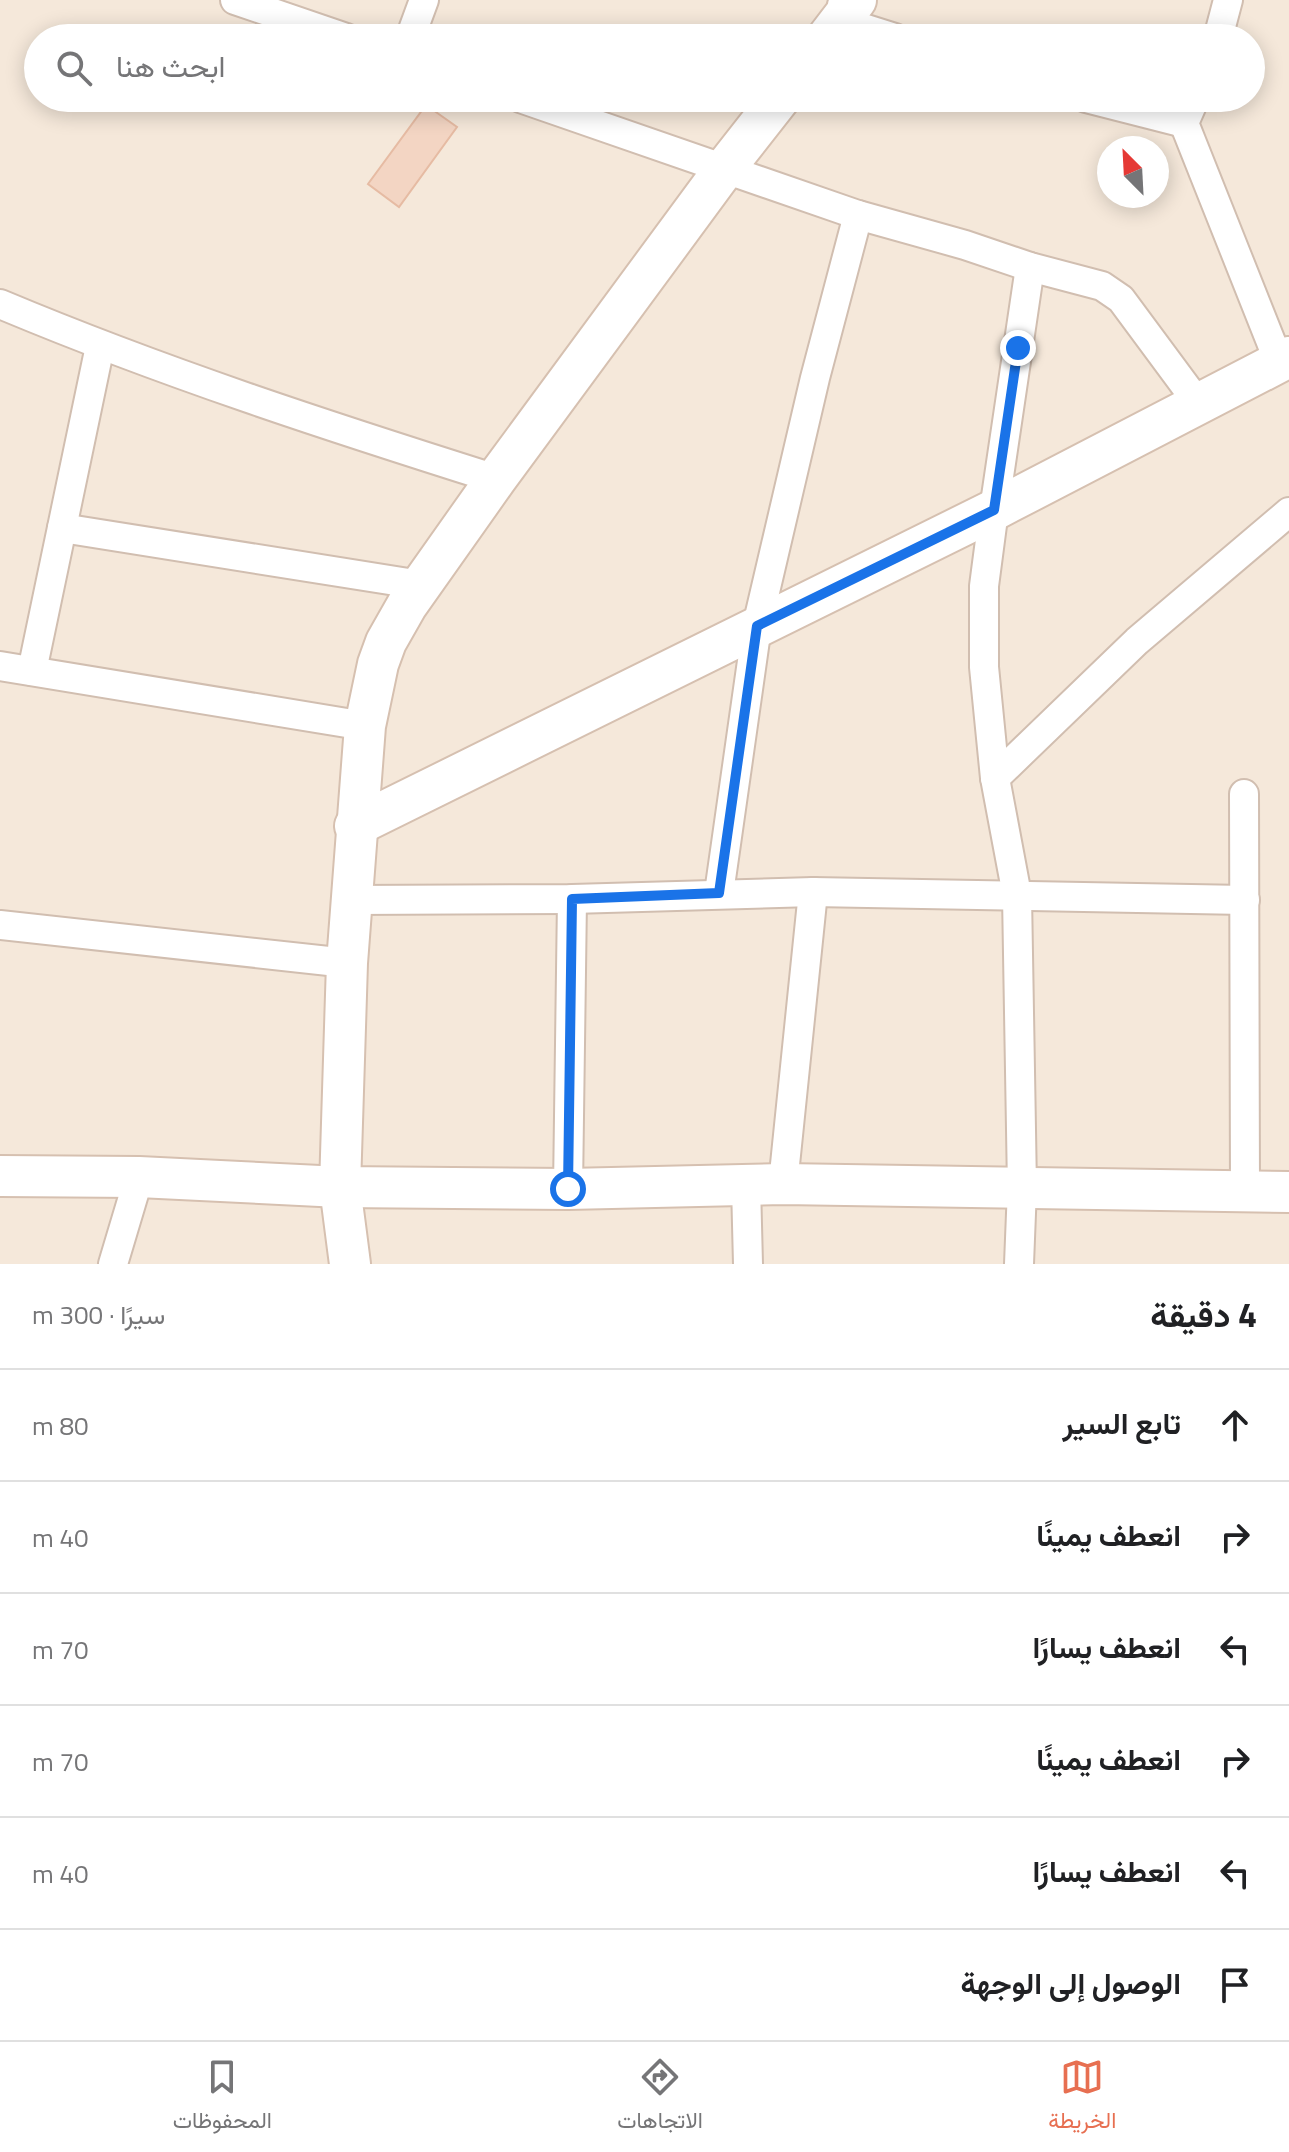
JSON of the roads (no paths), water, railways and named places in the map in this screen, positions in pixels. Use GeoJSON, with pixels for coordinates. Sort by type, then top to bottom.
{"type":"FeatureCollection","features":[{"type":"Feature","properties":{"kind":"street"},"geometry":{"type":"LineString","coordinates":[[235,0],[305,24]]}},
{"type":"Feature","properties":{"kind":"street"},"geometry":{"type":"LineString","coordinates":[[415,24],[424,0]]}},
{"type":"Feature","properties":{"kind":"street"},"geometry":{"type":"LineString","coordinates":[[1222,24],[1228,0]]}},
{"type":"Feature","properties":{"kind":"street"},"geometry":{"type":"LineString","coordinates":[[842,15],[863,24]]}},
{"type":"Feature","properties":{"kind":"street"},"geometry":{"type":"LineString","coordinates":[[561,112],[858,215],[1102,286],[1121,299],[1198,403]]}},
{"type":"Feature","properties":{"kind":"street"},"geometry":{"type":"LineString","coordinates":[[350,1264],[340,1187],[347,963],[365,726],[378,664],[386,642],[421,585],[496,479],[769,112]]}},
{"type":"Feature","properties":{"kind":"street"},"geometry":{"type":"LineString","coordinates":[[355,826],[994,510],[1284,360],[1191,112]]}},
{"type":"Feature","properties":{"kind":"street"},"geometry":{"type":"LineString","coordinates":[[719,893],[757,626],[815,378],[858,215]]}},
{"type":"Feature","properties":{"kind":"street"},"geometry":{"type":"LineString","coordinates":[[1019,1264],[1022,1188],[1017,895],[995,778],[984,667],[984,586],[1030,267]]}},
{"type":"Feature","properties":{"kind":"street"},"geometry":{"type":"LineString","coordinates":[[0,304],[100,346],[208,385],[496,479]]}},
{"type":"Feature","properties":{"kind":"street"},"geometry":{"type":"LineString","coordinates":[[32,671],[100,346]]}},
{"type":"Feature","properties":{"kind":"street"},"geometry":{"type":"LineString","coordinates":[[995,778],[1137,641],[1289,512]]}},
{"type":"Feature","properties":{"kind":"street"},"geometry":{"type":"LineString","coordinates":[[62,528],[421,585]]}},
{"type":"Feature","properties":{"kind":"street"},"geometry":{"type":"LineString","coordinates":[[0,666],[365,726]]}},
{"type":"Feature","properties":{"kind":"street"},"geometry":{"type":"LineString","coordinates":[[1244,794],[1245,1192]]}},
{"type":"Feature","properties":{"kind":"street"},"geometry":{"type":"LineString","coordinates":[[351,900],[572,899],[813,892],[1245,900]]}},
{"type":"Feature","properties":{"kind":"street"},"geometry":{"type":"LineString","coordinates":[[748,1264],[765,1184],[813,892]]}},
{"type":"Feature","properties":{"kind":"street"},"geometry":{"type":"LineString","coordinates":[[568,1189],[572,899]]}},
{"type":"Feature","properties":{"kind":"street"},"geometry":{"type":"LineString","coordinates":[[0,925],[347,963]]}},
{"type":"Feature","properties":{"kind":"street"},"geometry":{"type":"LineString","coordinates":[[0,1176],[139,1177],[340,1187],[568,1189],[765,1184],[1289,1192]]}},
{"type":"Feature","properties":{"kind":"street"},"geometry":{"type":"LineString","coordinates":[[113,1264],[139,1177]]}}]}
